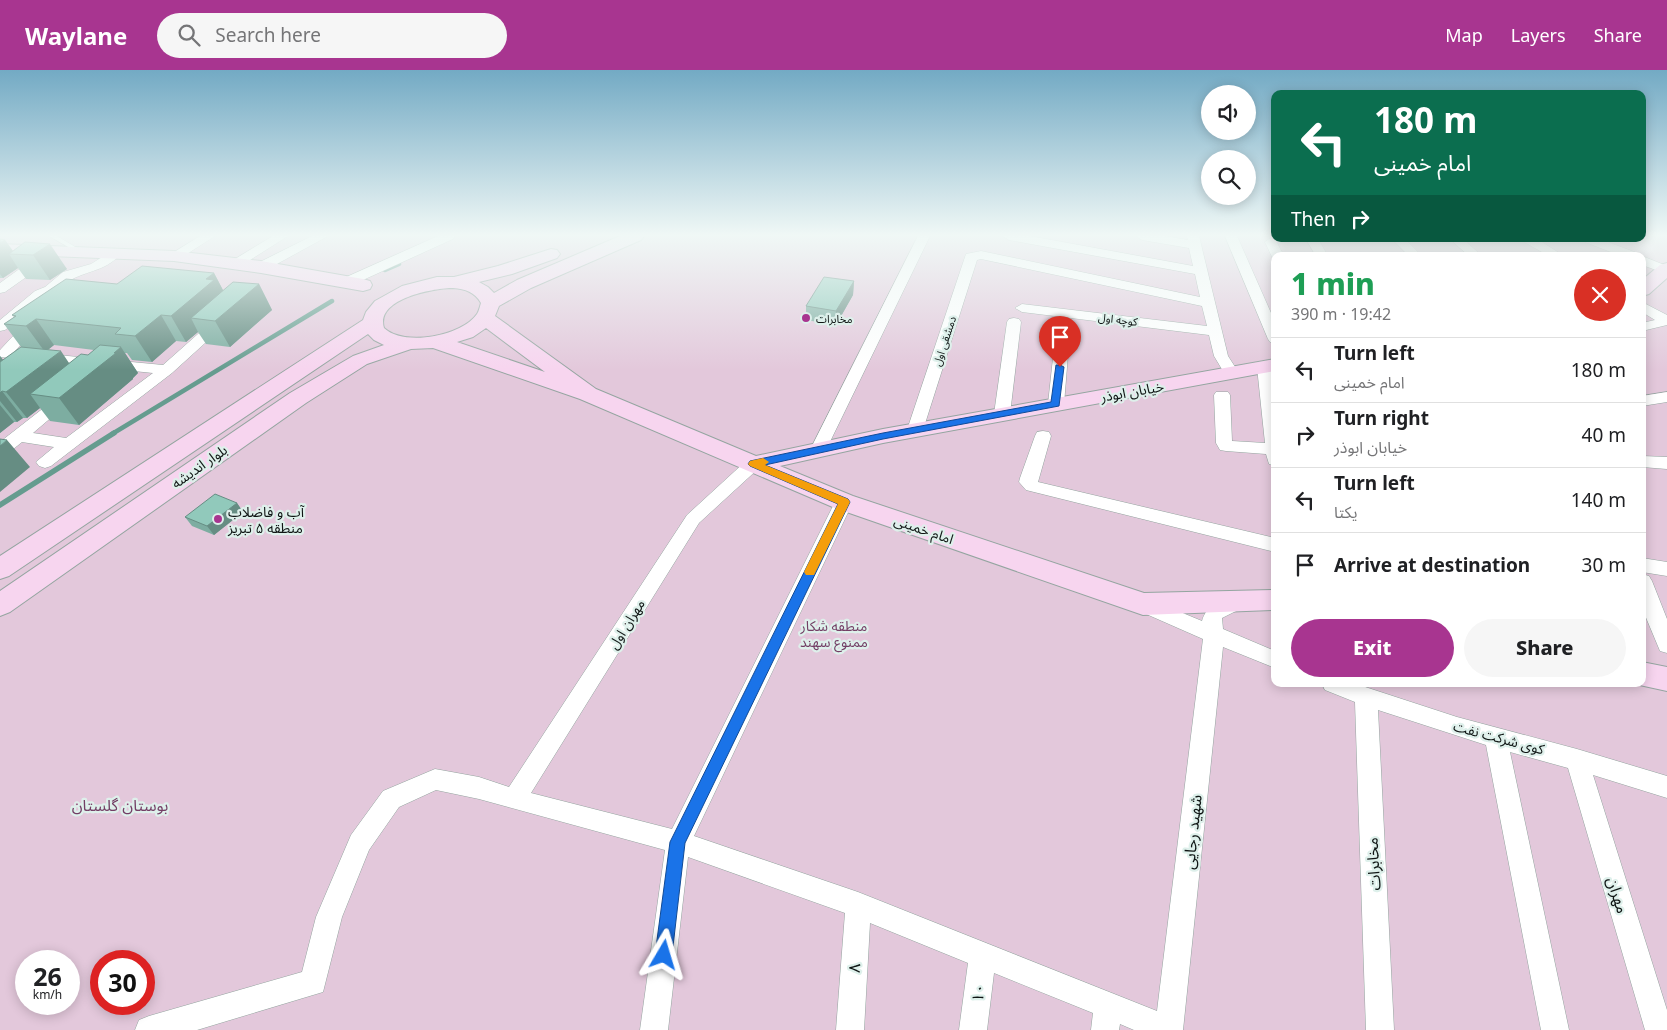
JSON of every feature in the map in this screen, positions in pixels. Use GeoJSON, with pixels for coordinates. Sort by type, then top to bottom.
{"type":"FeatureCollection","features":[{"type":"Feature","properties":{"kind":"main road"},"geometry":{"type":"LineString","coordinates":[[337,281],[355,284],[421,286],[461,281]]}},
{"type":"Feature","properties":{"kind":"main road"},"geometry":{"type":"LineString","coordinates":[[511,281],[524,284]]}},
{"type":"Feature","properties":{"kind":"main road"},"geometry":{"type":"LineString","coordinates":[[355,284],[376,315],[375,330],[393,341],[407,344],[436,342],[474,328],[488,310],[531,281]]}},
{"type":"Feature","properties":{"kind":"main road"},"geometry":{"type":"LineString","coordinates":[[452,283],[467,284],[487,295],[488,310],[588,394]]}},
{"type":"Feature","properties":{"kind":"main road","name":"بلوار اندیشه"},"geometry":{"type":"LineString","coordinates":[[0,569],[319,358],[376,315],[390,298],[421,286]]}},
{"type":"Feature","properties":{"kind":"main road"},"geometry":{"type":"LineString","coordinates":[[436,342],[588,394]]}},
{"type":"Feature","properties":{"kind":"main road","name":"بلوار اندیشه"},"geometry":{"type":"LineString","coordinates":[[0,605],[298,398],[360,360],[407,344]]}},
{"type":"Feature","properties":{"kind":"main road"},"geometry":{"type":"LineString","coordinates":[[319,358],[346,354],[351,360],[342,370]]}},
{"type":"Feature","properties":{"kind":"main road","name":"خیابان ابوذر"},"geometry":{"type":"LineString","coordinates":[[753,464],[915,430],[1270,366]]}},
{"type":"Feature","properties":{"kind":"main road","name":"امام خمینی"},"geometry":{"type":"LineString","coordinates":[[588,394],[844,502],[1142,604],[1235,603],[1271,600]]}},
{"type":"Feature","properties":{"kind":"main road"},"geometry":{"type":"LineString","coordinates":[[1646,675],[1667,679]]}},
{"type":"Feature","properties":{"kind":"street"},"geometry":{"type":"LineString","coordinates":[[0,327],[22,296],[28,281]]}},
{"type":"Feature","properties":{"kind":"street"},"geometry":{"type":"LineString","coordinates":[[0,313],[22,296],[55,281]]}},
{"type":"Feature","properties":{"kind":"street"},"geometry":{"type":"LineString","coordinates":[[87,281],[48,306],[4,354],[167,370]]}},
{"type":"Feature","properties":{"kind":"street"},"geometry":{"type":"LineString","coordinates":[[355,284],[361,281]]}},
{"type":"Feature","properties":{"kind":"street"},"geometry":{"type":"LineString","coordinates":[[818,450],[902,281]]}},
{"type":"Feature","properties":{"kind":"street","name":"دمشقی اول"},"geometry":{"type":"LineString","coordinates":[[915,430],[964,281]]}},
{"type":"Feature","properties":{"kind":"street"},"geometry":{"type":"LineString","coordinates":[[1102,281],[1208,302]]}},
{"type":"Feature","properties":{"kind":"street"},"geometry":{"type":"LineString","coordinates":[[1203,281],[1221,356],[1231,373]]}},
{"type":"Feature","properties":{"kind":"street"},"geometry":{"type":"LineString","coordinates":[[1250,281],[1271,330]]}},
{"type":"Feature","properties":{"kind":"street"},"geometry":{"type":"LineString","coordinates":[[22,296],[62,288],[69,294],[85,300]]}},
{"type":"Feature","properties":{"kind":"street"},"geometry":{"type":"LineString","coordinates":[[22,296],[37,306],[48,306]]}},
{"type":"Feature","properties":{"kind":"street","name":"کوچه اول"},"geometry":{"type":"LineString","coordinates":[[1022,308],[1215,331]]}},
{"type":"Feature","properties":{"kind":"street"},"geometry":{"type":"LineString","coordinates":[[1646,308],[1667,321]]}},
{"type":"Feature","properties":{"kind":"street"},"geometry":{"type":"LineString","coordinates":[[45,462],[167,370],[232,311]]}},
{"type":"Feature","properties":{"kind":"street"},"geometry":{"type":"LineString","coordinates":[[1646,326],[1667,321]]}},
{"type":"Feature","properties":{"kind":"street"},"geometry":{"type":"LineString","coordinates":[[1002,414],[1014,322]]}},
{"type":"Feature","properties":{"kind":"street"},"geometry":{"type":"LineString","coordinates":[[1056,404],[1063,330]]}},
{"type":"Feature","properties":{"kind":"street"},"geometry":{"type":"LineString","coordinates":[[0,366],[87,381],[153,380]]}},
{"type":"Feature","properties":{"kind":"street"},"geometry":{"type":"LineString","coordinates":[[1270,366],[1271,383]]}},
{"type":"Feature","properties":{"kind":"street"},"geometry":{"type":"LineString","coordinates":[[0,451],[87,381]]}},
{"type":"Feature","properties":{"kind":"street"},"geometry":{"type":"LineString","coordinates":[[1222,395],[1224,443],[1226,446],[1271,449]]}},
{"type":"Feature","properties":{"kind":"street"},"geometry":{"type":"LineString","coordinates":[[1646,400],[1667,397]]}},
{"type":"Feature","properties":{"kind":"street"},"geometry":{"type":"LineString","coordinates":[[18,436],[69,444]]}},
{"type":"Feature","properties":{"kind":"street"},"geometry":{"type":"LineString","coordinates":[[1043,436],[1028,478],[1028,482],[1032,486],[1271,544]]}},
{"type":"Feature","properties":{"kind":"street"},"geometry":{"type":"LineString","coordinates":[[1646,461],[1667,463]]}},
{"type":"Feature","properties":{"kind":"street","name":"مهران اول"},"geometry":{"type":"LineString","coordinates":[[514,799],[693,519],[753,464]]}},
{"type":"Feature","properties":{"kind":"street"},"geometry":{"type":"LineString","coordinates":[[654,1030],[678,842],[844,502]]}},
{"type":"Feature","properties":{"kind":"street"},"geometry":{"type":"LineString","coordinates":[[1646,566],[1667,569]]}},
{"type":"Feature","properties":{"kind":"street"},"geometry":{"type":"LineString","coordinates":[[1646,591],[1667,646]]}},
{"type":"Feature","properties":{"kind":"street","name":"شهید رجایی"},"geometry":{"type":"LineString","coordinates":[[1169,1030],[1214,634],[1211,620],[1213,614],[1218,610],[1235,603]]}},
{"type":"Feature","properties":{"kind":"street"},"geometry":{"type":"LineString","coordinates":[[1142,604],[1271,658]]}},
{"type":"Feature","properties":{"kind":"street","name":"کوی شرکت نفت"},"geometry":{"type":"LineString","coordinates":[[1341,687],[1413,714],[1577,759],[1667,787]]}},
{"type":"Feature","properties":{"kind":"street","name":"مخابرات"},"geometry":{"type":"LineString","coordinates":[[1366,697],[1380,1030]]}},
{"type":"Feature","properties":{"kind":"street"},"geometry":{"type":"LineString","coordinates":[[1496,736],[1555,1030]]}},
{"type":"Feature","properties":{"kind":"street","name":"مهران"},"geometry":{"type":"LineString","coordinates":[[1577,759],[1659,1030]]}},
{"type":"Feature","properties":{"kind":"street"},"geometry":{"type":"LineString","coordinates":[[149,1030],[313,982],[329,917],[360,843],[391,799],[436,778],[678,842],[858,905],[982,955],[1106,1018],[1169,1030]]}},
{"type":"Feature","properties":{"kind":"street","name":"۸"},"geometry":{"type":"LineString","coordinates":[[850,1030],[858,905]]}},
{"type":"Feature","properties":{"kind":"street","name":"۱۰"},"geometry":{"type":"LineString","coordinates":[[973,1030],[982,955]]}},
{"type":"Feature","properties":{"kind":"green space","name":"منطقه شکار ممنوع سهند"},"geometry":{"type":"Polygon","coordinates":[[[0,281],[1271,281],[1271,687],[1646,687],[1646,281],[1667,281],[1667,1030],[0,1030],[0,281]]]}},
{"type":"Feature","properties":{"kind":"building"},"geometry":{"type":"Polygon","coordinates":[[[63,281],[117,284],[121,281],[213,281],[171,316],[161,315],[135,336],[115,334],[121,328],[36,319],[26,326],[4,324],[16,316],[12,315],[63,281]]]}},
{"type":"Feature","properties":{"kind":"building"},"geometry":{"type":"Polygon","coordinates":[[[822,281],[854,281],[836,311],[806,306],[822,281]]]}},
{"type":"Feature","properties":{"kind":"building"},"geometry":{"type":"Polygon","coordinates":[[[233,282],[259,284],[215,321],[191,318],[233,282]]]}},
{"type":"Feature","properties":{"kind":"building"},"geometry":{"type":"Polygon","coordinates":[[[100,345],[121,347],[59,398],[30,394],[81,354],[88,355],[100,345]]]}},
{"type":"Feature","properties":{"kind":"building"},"geometry":{"type":"Polygon","coordinates":[[[21,347],[61,351],[6,392],[2,391],[0,393],[0,362],[21,347]]]}},
{"type":"Feature","properties":{"kind":"building"},"geometry":{"type":"Polygon","coordinates":[[[0,439],[7,440],[0,446],[0,439]]]}},
{"type":"Feature","properties":{"kind":"building"},"geometry":{"type":"Polygon","coordinates":[[[215,494],[237,503],[207,526],[185,517],[215,494]]]}},
{"type":"Feature","properties":{"kind":"waterway"},"geometry":{"type":"LineString","coordinates":[[112,434],[332,301]]}},
{"type":"Feature","properties":{"kind":"waterway"},"geometry":{"type":"LineString","coordinates":[[0,505],[114,433]]}},
{"type":"Feature","properties":{"kind":"slow traffic"},"geometry":{"type":"LineString","coordinates":[[763,462],[753,464],[844,502],[810,572]]}},
{"type":"Feature","properties":{"kind":"place","name":"مخابرات"},"geometry":{"type":"Point","coordinates":[806,318]}},
{"type":"Feature","properties":{"kind":"place","name":"آب و فاضلاب منطقه ۵ تبریز"},"geometry":{"type":"Point","coordinates":[218,519]}},
{"type":"Feature","properties":{"kind":"route"},"geometry":{"type":"LineString","coordinates":[[664,955],[678,842],[844,502],[753,464],[883,436],[1056,404],[1060,367]]}},
{"type":"Feature","properties":{"kind":"park label","name":"بوستان گلستان"},"geometry":{"type":"Point","coordinates":[120,805]}}]}
